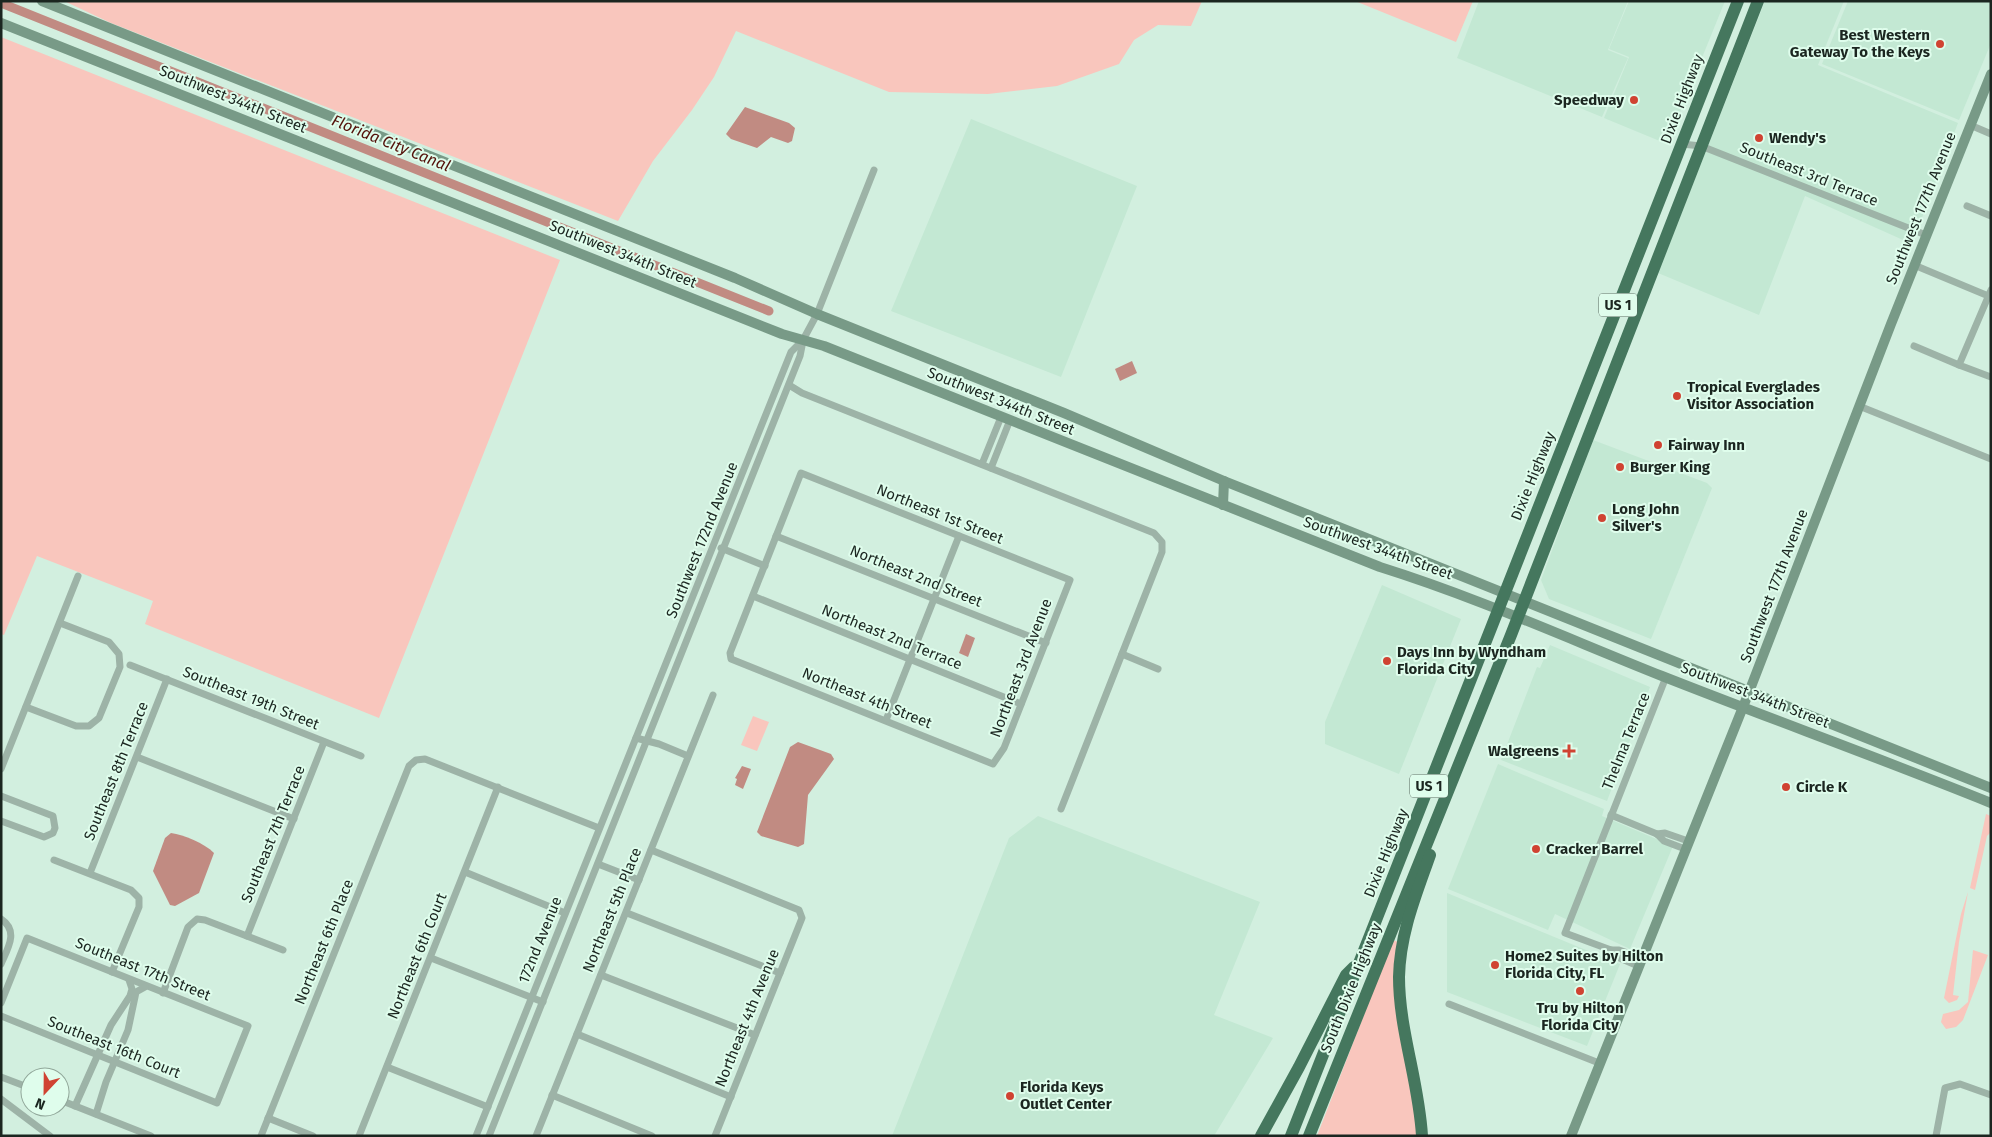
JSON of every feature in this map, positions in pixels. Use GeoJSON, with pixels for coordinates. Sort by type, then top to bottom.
{"type":"FeatureCollection","features":[{"type":"Feature","properties":{"kind":"highway","name":"Dixie Highway"},"geometry":{"type":"LineString","coordinates":[[1360,962],[1738,1]]}},
{"type":"Feature","properties":{"kind":"highway","name":"US 1"},"geometry":{"type":"LineString","coordinates":[[1445,797],[1518,618],[1758,1]]}},
{"type":"Feature","properties":{"kind":"highway"},"geometry":{"type":"LineString","coordinates":[[1422,1136],[1401,1002],[1400,956],[1408,916],[1442,820],[1445,797]]}},
{"type":"Feature","properties":{"kind":"highway","name":"South Dixie Highway"},"geometry":{"type":"LineString","coordinates":[[1309,1136],[1445,797]]}},
{"type":"Feature","properties":{"kind":"highway"},"geometry":{"type":"LineString","coordinates":[[1261,1136],[1295,1076],[1346,975],[1360,962]]}},
{"type":"Feature","properties":{"kind":"highway","name":"South Dixie Highway"},"geometry":{"type":"LineString","coordinates":[[1291,1136],[1360,962]]}},
{"type":"Feature","properties":{"kind":"main road","name":"Southwest 344th Street"},"geometry":{"type":"LineString","coordinates":[[42,1],[727,275],[817,314],[1224,481],[1991,788]]}},
{"type":"Feature","properties":{"kind":"main road","name":"Southwest 344th Street"},"geometry":{"type":"LineString","coordinates":[[1,23],[782,334],[803,340],[1380,567],[1406,574],[1991,803]]}},
{"type":"Feature","properties":{"kind":"main road","name":"Southwest 177th Avenue"},"geometry":{"type":"LineString","coordinates":[[1571,1136],[1686,845],[1749,692],[1914,265],[1991,74]]}},
{"type":"Feature","properties":{"kind":"main road"},"geometry":{"type":"LineString","coordinates":[[1211,501],[1224,481]]}},
{"type":"Feature","properties":{"kind":"main road"},"geometry":{"type":"LineString","coordinates":[[1223,505],[1224,481]]}},
{"type":"Feature","properties":{"kind":"street"},"geometry":{"type":"LineString","coordinates":[[1970,125],[1991,134]]}},
{"type":"Feature","properties":{"kind":"street","name":"Southeast 3rd Terrace"},"geometry":{"type":"LineString","coordinates":[[1682,144],[1701,146],[1926,235]]}},
{"type":"Feature","properties":{"kind":"street","name":"Southwest 172nd Avenue"},"geometry":{"type":"LineString","coordinates":[[629,754],[791,352],[803,340],[817,314],[874,170]]}},
{"type":"Feature","properties":{"kind":"street"},"geometry":{"type":"LineString","coordinates":[[1968,206],[1991,216]]}},
{"type":"Feature","properties":{"kind":"street"},"geometry":{"type":"LineString","coordinates":[[1914,265],[1990,294],[1959,365]]}},
{"type":"Feature","properties":{"kind":"street","name":"Southwest 172nd Avenue"},"geometry":{"type":"LineString","coordinates":[[640,758],[789,385],[800,356],[803,340]]}},
{"type":"Feature","properties":{"kind":"street"},"geometry":{"type":"LineString","coordinates":[[1914,346],[1991,378]]}},
{"type":"Feature","properties":{"kind":"street"},"geometry":{"type":"LineString","coordinates":[[789,385],[802,393],[982,464],[1158,537],[1163,547],[1162,552],[1061,809]]}},
{"type":"Feature","properties":{"kind":"street"},"geometry":{"type":"LineString","coordinates":[[1859,406],[1991,459]]}},
{"type":"Feature","properties":{"kind":"street"},"geometry":{"type":"LineString","coordinates":[[982,464],[1005,419]]}},
{"type":"Feature","properties":{"kind":"street"},"geometry":{"type":"LineString","coordinates":[[991,468],[1005,419]]}},
{"type":"Feature","properties":{"kind":"street","name":"Northeast 1st Street"},"geometry":{"type":"LineString","coordinates":[[776,536],[801,473],[1070,580]]}},
{"type":"Feature","properties":{"kind":"street"},"geometry":{"type":"LineString","coordinates":[[752,596],[776,536]]}},
{"type":"Feature","properties":{"kind":"street","name":"Northeast 2nd Street"},"geometry":{"type":"LineString","coordinates":[[776,536],[1046,643]]}},
{"type":"Feature","properties":{"kind":"street"},"geometry":{"type":"LineString","coordinates":[[886,720],[959,536]]}},
{"type":"Feature","properties":{"kind":"street"},"geometry":{"type":"LineString","coordinates":[[714,545],[765,566]]}},
{"type":"Feature","properties":{"kind":"street"},"geometry":{"type":"LineString","coordinates":[[1,769],[78,576]]}},
{"type":"Feature","properties":{"kind":"street","name":"Northeast 3rd Avenue"},"geometry":{"type":"LineString","coordinates":[[993,764],[1000,757],[1070,580]]}},
{"type":"Feature","properties":{"kind":"street","name":"Northeast 4th Street"},"geometry":{"type":"LineString","coordinates":[[752,596],[730,653],[731,659],[993,764]]}},
{"type":"Feature","properties":{"kind":"street","name":"Northeast 2nd Terrace"},"geometry":{"type":"LineString","coordinates":[[752,596],[1022,704]]}},
{"type":"Feature","properties":{"kind":"street"},"geometry":{"type":"LineString","coordinates":[[26,706],[76,726],[89,726],[99,718],[120,667],[119,654],[109,642],[60,623]]}},
{"type":"Feature","properties":{"kind":"street"},"geometry":{"type":"LineString","coordinates":[[1122,654],[1158,669]]}},
{"type":"Feature","properties":{"kind":"street","name":"Southeast 19th Street"},"geometry":{"type":"LineString","coordinates":[[130,665],[361,756]]}},
{"type":"Feature","properties":{"kind":"street","name":"Thelma Terrace"},"geometry":{"type":"LineString","coordinates":[[1640,962],[1618,958],[1611,950],[1565,933],[1666,677]]}},
{"type":"Feature","properties":{"kind":"street","name":"Southeast 8th Terrace"},"geometry":{"type":"LineString","coordinates":[[90,874],[167,680]]}},
{"type":"Feature","properties":{"kind":"street","name":"Northeast 5th Place"},"geometry":{"type":"LineString","coordinates":[[536,1136],[627,913],[712,695]]}},
{"type":"Feature","properties":{"kind":"street"},"geometry":{"type":"LineString","coordinates":[[636,738],[688,756]]}},
{"type":"Feature","properties":{"kind":"street","name":"Southeast 7th Terrace"},"geometry":{"type":"LineString","coordinates":[[247,936],[324,742]]}},
{"type":"Feature","properties":{"kind":"street","name":"172nd Avenue"},"geometry":{"type":"LineString","coordinates":[[476,1136],[629,754]]}},
{"type":"Feature","properties":{"kind":"street"},"geometry":{"type":"LineString","coordinates":[[136,756],[294,819]]}},
{"type":"Feature","properties":{"kind":"street","name":"Northeast 6th Place"},"geometry":{"type":"LineString","coordinates":[[261,1136],[409,766],[416,760],[426,758],[498,786]]}},
{"type":"Feature","properties":{"kind":"street","name":"172nd Avenue"},"geometry":{"type":"LineString","coordinates":[[489,1136],[640,758]]}},
{"type":"Feature","properties":{"kind":"street"},"geometry":{"type":"LineString","coordinates":[[498,786],[599,828]]}},
{"type":"Feature","properties":{"kind":"street","name":"Northeast 6th Court"},"geometry":{"type":"LineString","coordinates":[[360,1136],[498,786]]}},
{"type":"Feature","properties":{"kind":"street"},"geometry":{"type":"LineString","coordinates":[[1,796],[53,816],[55,828],[53,833],[44,837],[1,821]]}},
{"type":"Feature","properties":{"kind":"street"},"geometry":{"type":"LineString","coordinates":[[1611,815],[1657,834],[1664,841],[1686,845]]}},
{"type":"Feature","properties":{"kind":"street","name":"Northeast 4th Avenue"},"geometry":{"type":"LineString","coordinates":[[650,850],[799,910],[802,918],[715,1136]]}},
{"type":"Feature","properties":{"kind":"street"},"geometry":{"type":"LineString","coordinates":[[54,860],[131,890],[139,898],[139,907],[112,972]]}},
{"type":"Feature","properties":{"kind":"street"},"geometry":{"type":"LineString","coordinates":[[598,864],[639,880]]}},
{"type":"Feature","properties":{"kind":"street"},"geometry":{"type":"LineString","coordinates":[[465,872],[566,913]]}},
{"type":"Feature","properties":{"kind":"street"},"geometry":{"type":"LineString","coordinates":[[627,913],[780,973]]}},
{"type":"Feature","properties":{"kind":"street"},"geometry":{"type":"LineString","coordinates":[[1,919],[7,923],[12,938],[1,964]]}},
{"type":"Feature","properties":{"kind":"street"},"geometry":{"type":"LineString","coordinates":[[163,993],[188,927],[196,919],[206,920],[283,950]]}},
{"type":"Feature","properties":{"kind":"street","name":"Southeast 17th Street"},"geometry":{"type":"LineString","coordinates":[[1,1003],[27,938],[145,987],[248,1026],[218,1103]]}},
{"type":"Feature","properties":{"kind":"street"},"geometry":{"type":"LineString","coordinates":[[431,958],[543,1002]]}},
{"type":"Feature","properties":{"kind":"street"},"geometry":{"type":"LineString","coordinates":[[601,975],[755,1036]]}},
{"type":"Feature","properties":{"kind":"street"},"geometry":{"type":"LineString","coordinates":[[75,1106],[117,1015],[131,993],[129,980]]}},
{"type":"Feature","properties":{"kind":"street"},"geometry":{"type":"LineString","coordinates":[[96,1114],[130,1021],[136,994],[145,987]]}},
{"type":"Feature","properties":{"kind":"street"},"geometry":{"type":"LineString","coordinates":[[1449,1004],[1599,1063]]}},
{"type":"Feature","properties":{"kind":"street"},"geometry":{"type":"LineString","coordinates":[[117,1015],[126,1015],[130,1021]]}},
{"type":"Feature","properties":{"kind":"street","name":"Southeast 16th Court"},"geometry":{"type":"LineString","coordinates":[[1,1016],[218,1103]]}},
{"type":"Feature","properties":{"kind":"street"},"geometry":{"type":"LineString","coordinates":[[577,1034],[730,1097]]}},
{"type":"Feature","properties":{"kind":"street"},"geometry":{"type":"LineString","coordinates":[[388,1067],[488,1107]]}},
{"type":"Feature","properties":{"kind":"street"},"geometry":{"type":"LineString","coordinates":[[1,1077],[20,1084]]}},
{"type":"Feature","properties":{"kind":"street"},"geometry":{"type":"LineString","coordinates":[[1936,1136],[1945,1088],[1960,1084],[1991,1095]]}},
{"type":"Feature","properties":{"kind":"street"},"geometry":{"type":"LineString","coordinates":[[552,1095],[652,1136]]}},
{"type":"Feature","properties":{"kind":"street"},"geometry":{"type":"LineString","coordinates":[[1,1099],[50,1136]]}},
{"type":"Feature","properties":{"kind":"street"},"geometry":{"type":"LineString","coordinates":[[70,1104],[151,1136]]}},
{"type":"Feature","properties":{"kind":"street"},"geometry":{"type":"LineString","coordinates":[[268,1118],[313,1136]]}},
{"type":"Feature","properties":{"kind":"shaded area"},"geometry":{"type":"Polygon","coordinates":[[[64,1],[1202,1],[1191,26],[1158,25],[1134,40],[1119,64],[1057,86],[988,94],[889,92],[736,31],[714,77],[692,110],[653,161],[618,221],[111,23],[64,1]]]}},
{"type":"Feature","properties":{"kind":"shaded area"},"geometry":{"type":"Polygon","coordinates":[[[1355,1],[1473,1],[1456,42],[1355,1]]]}},
{"type":"Feature","properties":{"kind":"shaded area"},"geometry":{"type":"Polygon","coordinates":[[[1479,1],[1628,1],[1608,50],[1628,58],[1602,117],[1457,58],[1479,1]]]}},
{"type":"Feature","properties":{"kind":"shaded area"},"geometry":{"type":"Polygon","coordinates":[[[1629,1],[1725,1],[1667,144],[1604,118],[1629,57],[1609,49],[1629,1]]]}},
{"type":"Feature","properties":{"kind":"shaded area"},"geometry":{"type":"Polygon","coordinates":[[[1765,1],[1844,1],[1818,65],[1958,123],[1912,244],[1805,196],[1759,315],[1658,273],[1765,1]]]}},
{"type":"Feature","properties":{"kind":"shaded area"},"geometry":{"type":"Polygon","coordinates":[[[1848,1],[1991,1],[1991,43],[1959,120],[1822,64],[1848,1]]]}},
{"type":"Feature","properties":{"kind":"shaded area"},"geometry":{"type":"Polygon","coordinates":[[[1,37],[560,260],[379,718],[145,624],[153,601],[37,556],[4,635],[1,634],[1,37]]]}},
{"type":"Feature","properties":{"kind":"shaded area"},"geometry":{"type":"Polygon","coordinates":[[[745,107],[789,123],[795,128],[792,141],[788,143],[771,137],[757,148],[731,139],[726,134],[745,107]]]}},
{"type":"Feature","properties":{"kind":"shaded area"},"geometry":{"type":"Polygon","coordinates":[[[971,119],[1137,186],[1061,377],[891,311],[971,119]]]}},
{"type":"Feature","properties":{"kind":"shaded area"},"geometry":{"type":"Polygon","coordinates":[[[1132,361],[1137,373],[1120,381],[1115,369],[1132,361]]]}},
{"type":"Feature","properties":{"kind":"shaded area"},"geometry":{"type":"Polygon","coordinates":[[[1593,440],[1707,483],[1712,488],[1651,639],[1549,599],[1541,580],[1593,440]]]}},
{"type":"Feature","properties":{"kind":"shaded area"},"geometry":{"type":"Polygon","coordinates":[[[1382,585],[1461,619],[1399,774],[1325,744],[1325,722],[1382,585]]]}},
{"type":"Feature","properties":{"kind":"shaded area"},"geometry":{"type":"Polygon","coordinates":[[[966,634],[975,638],[968,657],[959,653],[966,634]]]}},
{"type":"Feature","properties":{"kind":"shaded area"},"geometry":{"type":"Polygon","coordinates":[[[1550,645],[1650,687],[1607,801],[1501,760],[1537,667],[1540,668],[1550,645]]]}},
{"type":"Feature","properties":{"kind":"shaded area"},"geometry":{"type":"Polygon","coordinates":[[[753,716],[769,722],[757,751],[741,745],[753,716]]]}},
{"type":"Feature","properties":{"kind":"shaded area"},"geometry":{"type":"Polygon","coordinates":[[[798,742],[831,754],[834,759],[808,795],[804,844],[798,847],[761,836],[757,832],[790,747],[798,742]]]}},
{"type":"Feature","properties":{"kind":"shaded area"},"geometry":{"type":"Polygon","coordinates":[[[1498,764],[1604,809],[1602,816],[1673,846],[1630,949],[1555,914],[1548,930],[1448,889],[1498,764]]]}},
{"type":"Feature","properties":{"kind":"shaded area"},"geometry":{"type":"Polygon","coordinates":[[[742,766],[751,769],[743,789],[735,785],[737,779],[735,778],[742,766]]]}},
{"type":"Feature","properties":{"kind":"shaded area"},"geometry":{"type":"Polygon","coordinates":[[[1986,814],[1991,816],[1991,832],[1987,836],[1975,890],[1970,888],[1986,814]]]}},
{"type":"Feature","properties":{"kind":"shaded area"},"geometry":{"type":"Polygon","coordinates":[[[1038,816],[1260,902],[1214,1015],[1273,1038],[1214,1136],[892,1136],[1009,838],[1038,816]]]}},
{"type":"Feature","properties":{"kind":"shaded area"},"geometry":{"type":"Polygon","coordinates":[[[171,833],[194,840],[214,853],[199,893],[175,906],[170,905],[153,871],[165,838],[171,833]]]}},
{"type":"Feature","properties":{"kind":"shaded area"},"geometry":{"type":"Polygon","coordinates":[[[1968,892],[1959,942],[1953,995],[1959,996],[1957,1000],[1949,1003],[1944,998],[1961,914],[1968,892]]]}},
{"type":"Feature","properties":{"kind":"shaded area"},"geometry":{"type":"Polygon","coordinates":[[[1447,893],[1620,964],[1587,1046],[1447,992],[1447,893]]]}},
{"type":"Feature","properties":{"kind":"shaded area"},"geometry":{"type":"Polygon","coordinates":[[[1393,940],[1398,942],[1419,1136],[1317,1136],[1393,940]]]}},
{"type":"Feature","properties":{"kind":"shaded area"},"geometry":{"type":"Polygon","coordinates":[[[1973,950],[1988,955],[1963,1020],[1956,1027],[1946,1029],[1941,1022],[1943,1014],[1959,1010],[1968,1002],[1973,950]]]}},
{"type":"Feature","properties":{"kind":"waterway","name":"Florida City Canal"},"geometry":{"type":"LineString","coordinates":[[1,3],[769,311]]}},
{"type":"Feature","properties":{"kind":"place","name":"Best Western Gateway To the Keys"},"geometry":{"type":"Point","coordinates":[1940,44]}},
{"type":"Feature","properties":{"kind":"place","name":"Speedway"},"geometry":{"type":"Point","coordinates":[1634,100]}},
{"type":"Feature","properties":{"kind":"place","name":"Wendy's"},"geometry":{"type":"Point","coordinates":[1759,138]}},
{"type":"Feature","properties":{"kind":"place","name":"Tropical Everglades Visitor Association"},"geometry":{"type":"Point","coordinates":[1677,396]}},
{"type":"Feature","properties":{"kind":"place","name":"Fairway Inn"},"geometry":{"type":"Point","coordinates":[1658,445]}},
{"type":"Feature","properties":{"kind":"place","name":"Burger King"},"geometry":{"type":"Point","coordinates":[1620,467]}},
{"type":"Feature","properties":{"kind":"place","name":"Long John Silver's"},"geometry":{"type":"Point","coordinates":[1602,518]}},
{"type":"Feature","properties":{"kind":"place","name":"Days Inn by Wyndham Florida City"},"geometry":{"type":"Point","coordinates":[1387,661]}},
{"type":"Feature","properties":{"kind":"place","name":"Walgreens"},"geometry":{"type":"Point","coordinates":[1569,751]}},
{"type":"Feature","properties":{"kind":"place","name":"Circle K"},"geometry":{"type":"Point","coordinates":[1786,787]}},
{"type":"Feature","properties":{"kind":"place","name":"Cracker Barrel"},"geometry":{"type":"Point","coordinates":[1536,849]}},
{"type":"Feature","properties":{"kind":"place","name":"Home2 Suites by Hilton Florida City, FL"},"geometry":{"type":"Point","coordinates":[1495,965]}},
{"type":"Feature","properties":{"kind":"place","name":"Tru by Hilton Florida City"},"geometry":{"type":"Point","coordinates":[1580,991]}},
{"type":"Feature","properties":{"kind":"place","name":"Florida Keys Outlet Center"},"geometry":{"type":"Point","coordinates":[1010,1096]}}]}
